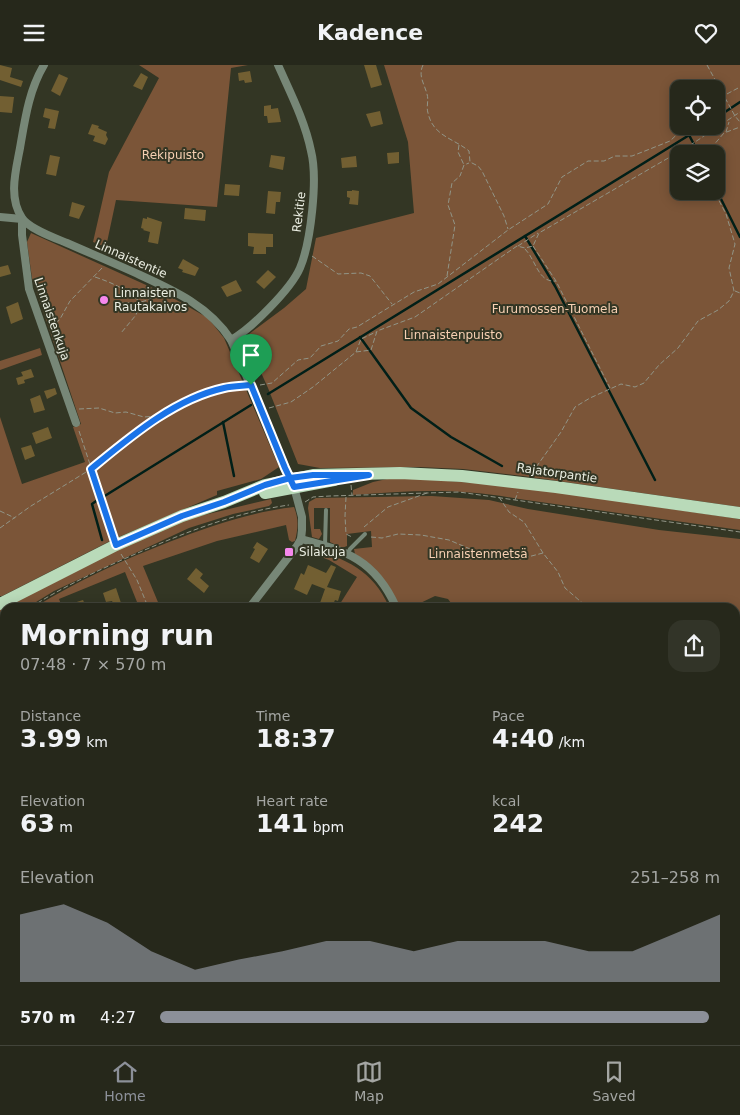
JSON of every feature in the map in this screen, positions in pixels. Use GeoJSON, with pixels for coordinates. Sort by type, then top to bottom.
{"type":"FeatureCollection","features":[{"type":"Feature","properties":{"kind":"main road","name":"Rajatorpantie"},"geometry":{"type":"LineString","coordinates":[[2,603],[116,545],[182,516],[292,483],[369,475],[429,474],[529,483],[740,513]]}},
{"type":"Feature","properties":{"kind":"street"},"geometry":{"type":"LineString","coordinates":[[0,217],[22,219],[16,205],[14,193],[15,177],[26,111],[38,76],[44,65]]}},
{"type":"Feature","properties":{"kind":"street","name":"Rekitie"},"geometry":{"type":"LineString","coordinates":[[232,340],[250,327],[285,291],[300,269],[305,251],[312,202],[312,152],[304,127],[278,65]]}},
{"type":"Feature","properties":{"kind":"street","name":"Linnaistentie"},"geometry":{"type":"LineString","coordinates":[[22,219],[35,229],[163,286],[196,304],[215,319],[232,340],[255,385],[299,503],[301,539]]}},
{"type":"Feature","properties":{"kind":"street","name":"Linnaistenkuja"},"geometry":{"type":"LineString","coordinates":[[22,219],[26,279],[76,423]]}},
{"type":"Feature","properties":{"kind":"street"},"geometry":{"type":"LineString","coordinates":[[253,603],[295,550],[301,539],[348,553],[373,571],[394,603]]}},
{"type":"Feature","properties":{"kind":"lane"},"geometry":{"type":"LineString","coordinates":[[325,545],[326,510]]}},
{"type":"Feature","properties":{"kind":"lane"},"geometry":{"type":"LineString","coordinates":[[348,553],[365,535]]}},
{"type":"Feature","properties":{"kind":"path"},"geometry":{"type":"LineString","coordinates":[[423,65],[420,77],[428,97],[427,112],[433,127],[469,151],[470,162]]}},
{"type":"Feature","properties":{"kind":"path"},"geometry":{"type":"LineString","coordinates":[[707,65],[716,80]]}},
{"type":"Feature","properties":{"kind":"path"},"geometry":{"type":"LineString","coordinates":[[725,94],[740,87]]}},
{"type":"Feature","properties":{"kind":"path"},"geometry":{"type":"LineString","coordinates":[[725,97],[740,122]]}},
{"type":"Feature","properties":{"kind":"path"},"geometry":{"type":"LineString","coordinates":[[691,145],[740,113]]}},
{"type":"Feature","properties":{"kind":"path"},"geometry":{"type":"LineString","coordinates":[[726,133],[730,120]]}},
{"type":"Feature","properties":{"kind":"path"},"geometry":{"type":"LineString","coordinates":[[715,145],[726,133],[740,127]]}},
{"type":"Feature","properties":{"kind":"path"},"geometry":{"type":"LineString","coordinates":[[0,528],[91,469],[158,416],[208,393],[224,388],[272,383],[298,360],[310,358],[321,346],[338,341],[349,329],[361,325],[414,292],[438,284],[508,230],[548,204],[562,177],[588,161],[604,161],[615,156],[632,156],[670,141],[676,135]]}},
{"type":"Feature","properties":{"kind":"path"},"geometry":{"type":"LineString","coordinates":[[460,145],[458,152],[464,165]]}},
{"type":"Feature","properties":{"kind":"path"},"geometry":{"type":"LineString","coordinates":[[268,408],[291,402],[313,387],[356,352],[361,339],[415,317],[517,246],[670,157]]}},
{"type":"Feature","properties":{"kind":"path"},"geometry":{"type":"LineString","coordinates":[[470,162],[478,166],[482,171],[504,216],[508,230]]}},
{"type":"Feature","properties":{"kind":"path"},"geometry":{"type":"LineString","coordinates":[[447,278],[456,225],[448,205],[452,183],[460,176],[464,165],[470,162]]}},
{"type":"Feature","properties":{"kind":"path"},"geometry":{"type":"LineString","coordinates":[[529,483],[532,471],[561,432],[574,407],[621,384],[635,387],[644,383],[659,365],[678,348],[698,321],[718,310],[729,301],[734,291],[728,268],[735,244],[726,214],[719,200]]}},
{"type":"Feature","properties":{"kind":"path"},"geometry":{"type":"LineString","coordinates":[[533,246],[539,233]]}},
{"type":"Feature","properties":{"kind":"path"},"geometry":{"type":"LineString","coordinates":[[517,246],[525,248],[533,246]]}},
{"type":"Feature","properties":{"kind":"path"},"geometry":{"type":"LineString","coordinates":[[533,246],[556,281],[610,388]]}},
{"type":"Feature","properties":{"kind":"path"},"geometry":{"type":"LineString","coordinates":[[525,248],[531,255],[542,277],[549,282],[556,281]]}},
{"type":"Feature","properties":{"kind":"path"},"geometry":{"type":"LineString","coordinates":[[305,251],[338,274],[361,273],[370,276],[393,304]]}},
{"type":"Feature","properties":{"kind":"path"},"geometry":{"type":"LineString","coordinates":[[46,335],[60,319],[70,301],[109,261]]}},
{"type":"Feature","properties":{"kind":"path"},"geometry":{"type":"LineString","coordinates":[[94,277],[116,284],[130,292],[140,302]]}},
{"type":"Feature","properties":{"kind":"path"},"geometry":{"type":"LineString","coordinates":[[119,303],[140,302],[156,295],[163,286]]}},
{"type":"Feature","properties":{"kind":"path"},"geometry":{"type":"LineString","coordinates":[[734,291],[740,293]]}},
{"type":"Feature","properties":{"kind":"path"},"geometry":{"type":"LineString","coordinates":[[121,333],[136,315],[140,302]]}},
{"type":"Feature","properties":{"kind":"path"},"geometry":{"type":"LineString","coordinates":[[356,352],[371,350],[377,331]]}},
{"type":"Feature","properties":{"kind":"path"},"geometry":{"type":"LineString","coordinates":[[71,409],[98,408],[115,413],[126,412],[144,417],[158,416]]}},
{"type":"Feature","properties":{"kind":"path"},"geometry":{"type":"LineString","coordinates":[[76,423],[116,545],[137,580],[146,603]]}},
{"type":"Feature","properties":{"kind":"path"},"geometry":{"type":"LineString","coordinates":[[351,485],[352,496]]}},
{"type":"Feature","properties":{"kind":"path"},"geometry":{"type":"LineString","coordinates":[[359,541],[358,532],[388,507],[429,492]]}},
{"type":"Feature","properties":{"kind":"path"},"geometry":{"type":"LineString","coordinates":[[39,603],[68,585],[196,528],[238,515],[299,503],[316,497],[460,492],[740,532]]}},
{"type":"Feature","properties":{"kind":"path"},"geometry":{"type":"LineString","coordinates":[[346,496],[346,534],[359,541]]}},
{"type":"Feature","properties":{"kind":"path"},"geometry":{"type":"LineString","coordinates":[[499,497],[508,512],[524,522],[543,553],[558,572],[565,587],[583,603]]}},
{"type":"Feature","properties":{"kind":"path"},"geometry":{"type":"LineString","coordinates":[[0,511],[15,518]]}},
{"type":"Feature","properties":{"kind":"path"},"geometry":{"type":"LineString","coordinates":[[365,535],[376,537],[398,534],[421,535],[448,541],[482,554],[506,555],[520,559],[543,553]]}},
{"type":"Feature","properties":{"kind":"green space","name":"Rekipuisto"},"geometry":{"type":"Polygon","coordinates":[[[139,65],[248,65],[231,68],[217,207],[116,200],[106,247],[93,242],[109,172],[159,78],[139,65]]]}},
{"type":"Feature","properties":{"kind":"green space","name":"Furumossen-Tuomela"},"geometry":{"type":"Polygon","coordinates":[[[384,65],[740,65],[740,507],[463,469],[419,467],[320,468],[298,464],[268,388],[245,337],[306,289],[316,238],[414,213],[408,142],[384,65]]]}},
{"type":"Feature","properties":{"kind":"green space"},"geometry":{"type":"Polygon","coordinates":[[[31,233],[166,294],[208,318],[224,338],[279,467],[261,479],[217,491],[217,495],[114,539],[0,596],[0,417],[22,484],[85,462],[73,427],[81,424],[32,278],[27,242],[31,233]]]}},
{"type":"Feature","properties":{"kind":"green space"},"geometry":{"type":"Polygon","coordinates":[[[40,348],[42,355],[0,370],[0,361],[40,348]]]}},
{"type":"Feature","properties":{"kind":"green space"},"geometry":{"type":"Polygon","coordinates":[[[387,479],[420,479],[516,486],[740,519],[740,530],[477,493],[416,491],[353,495],[353,490],[387,479]]]}},
{"type":"Feature","properties":{"kind":"green space","name":"Linnaistenmetsä"},"geometry":{"type":"Polygon","coordinates":[[[432,496],[489,500],[528,509],[659,530],[740,539],[740,603],[451,603],[448,599],[435,596],[420,603],[396,603],[375,570],[355,554],[354,549],[372,547],[371,531],[347,534],[347,546],[342,548],[330,542],[330,508],[314,508],[314,529],[320,529],[322,534],[319,539],[312,537],[308,508],[309,502],[316,498],[432,496]]]}},
{"type":"Feature","properties":{"kind":"green space"},"geometry":{"type":"Polygon","coordinates":[[[271,499],[272,503],[269,506],[233,514],[189,528],[54,591],[34,603],[10,603],[136,540],[183,520],[271,499]]]}},
{"type":"Feature","properties":{"kind":"green space"},"geometry":{"type":"Polygon","coordinates":[[[294,507],[298,524],[295,541],[289,540],[286,525],[217,541],[143,566],[158,603],[137,603],[125,572],[59,599],[60,603],[42,603],[100,571],[169,542],[231,520],[294,507]]]}},
{"type":"Feature","properties":{"kind":"green space"},"geometry":{"type":"Polygon","coordinates":[[[309,548],[335,557],[357,568],[375,584],[387,603],[341,603],[357,577],[329,560],[308,552],[309,548]]]}},
{"type":"Feature","properties":{"kind":"building"},"geometry":{"type":"Polygon","coordinates":[[[0,65],[12,68],[10,77],[23,81],[21,87],[0,80],[0,65]]]}},
{"type":"Feature","properties":{"kind":"building"},"geometry":{"type":"Polygon","coordinates":[[[364,65],[376,65],[382,85],[371,88],[364,65]]]}},
{"type":"Feature","properties":{"kind":"building"},"geometry":{"type":"Polygon","coordinates":[[[250,71],[252,82],[245,83],[244,80],[239,81],[238,73],[250,71]]]}},
{"type":"Feature","properties":{"kind":"building"},"geometry":{"type":"Polygon","coordinates":[[[141,73],[148,77],[142,90],[133,86],[141,73]]]}},
{"type":"Feature","properties":{"kind":"building"},"geometry":{"type":"Polygon","coordinates":[[[59,74],[68,78],[60,96],[51,91],[59,74]]]}},
{"type":"Feature","properties":{"kind":"building"},"geometry":{"type":"Polygon","coordinates":[[[0,96],[14,97],[12,113],[0,112],[0,96]]]}},
{"type":"Feature","properties":{"kind":"building"},"geometry":{"type":"Polygon","coordinates":[[[271,105],[271,109],[278,108],[281,122],[268,123],[267,116],[264,116],[264,106],[271,105]]]}},
{"type":"Feature","properties":{"kind":"building"},"geometry":{"type":"Polygon","coordinates":[[[45,108],[59,111],[55,129],[48,128],[50,119],[43,117],[45,108]]]}},
{"type":"Feature","properties":{"kind":"building"},"geometry":{"type":"Polygon","coordinates":[[[380,111],[383,124],[371,127],[366,114],[380,111]]]}},
{"type":"Feature","properties":{"kind":"building"},"geometry":{"type":"Polygon","coordinates":[[[92,124],[99,126],[98,128],[107,132],[108,139],[105,145],[93,141],[95,136],[88,134],[92,124]]]}},
{"type":"Feature","properties":{"kind":"building"},"geometry":{"type":"Polygon","coordinates":[[[399,152],[399,163],[388,164],[387,153],[399,152]]]}},
{"type":"Feature","properties":{"kind":"building"},"geometry":{"type":"Polygon","coordinates":[[[50,155],[60,157],[56,176],[46,174],[50,155]]]}},
{"type":"Feature","properties":{"kind":"building"},"geometry":{"type":"Polygon","coordinates":[[[271,155],[285,157],[283,170],[269,167],[271,155]]]}},
{"type":"Feature","properties":{"kind":"building"},"geometry":{"type":"Polygon","coordinates":[[[356,156],[357,167],[342,168],[341,158],[356,156]]]}},
{"type":"Feature","properties":{"kind":"building"},"geometry":{"type":"Polygon","coordinates":[[[225,184],[240,185],[239,196],[224,195],[225,184]]]}},
{"type":"Feature","properties":{"kind":"building"},"geometry":{"type":"Polygon","coordinates":[[[268,191],[281,192],[280,202],[276,202],[275,214],[266,213],[268,191]]]}},
{"type":"Feature","properties":{"kind":"building"},"geometry":{"type":"Polygon","coordinates":[[[347,191],[359,191],[358,205],[349,204],[350,198],[347,197],[347,191]]]}},
{"type":"Feature","properties":{"kind":"building"},"geometry":{"type":"Polygon","coordinates":[[[72,202],[85,206],[79,219],[69,216],[72,202]]]}},
{"type":"Feature","properties":{"kind":"building"},"geometry":{"type":"Polygon","coordinates":[[[185,208],[206,210],[205,221],[184,219],[185,208]]]}},
{"type":"Feature","properties":{"kind":"building"},"geometry":{"type":"Polygon","coordinates":[[[147,217],[162,222],[158,244],[148,242],[150,232],[141,228],[143,218],[147,219],[147,217]]]}},
{"type":"Feature","properties":{"kind":"building"},"geometry":{"type":"Polygon","coordinates":[[[248,233],[273,234],[273,247],[266,247],[266,254],[253,254],[254,247],[248,246],[248,233]]]}},
{"type":"Feature","properties":{"kind":"building"},"geometry":{"type":"Polygon","coordinates":[[[183,259],[199,268],[195,276],[182,272],[183,270],[178,268],[183,259]]]}},
{"type":"Feature","properties":{"kind":"building"},"geometry":{"type":"Polygon","coordinates":[[[8,265],[11,274],[0,277],[0,267],[8,265]]]}},
{"type":"Feature","properties":{"kind":"building"},"geometry":{"type":"Polygon","coordinates":[[[268,270],[276,277],[264,289],[256,282],[268,270]]]}},
{"type":"Feature","properties":{"kind":"building"},"geometry":{"type":"Polygon","coordinates":[[[236,280],[242,291],[227,297],[221,287],[236,280]]]}},
{"type":"Feature","properties":{"kind":"building"},"geometry":{"type":"Polygon","coordinates":[[[18,302],[23,319],[11,324],[6,307],[18,302]]]}},
{"type":"Feature","properties":{"kind":"building"},"geometry":{"type":"Polygon","coordinates":[[[31,369],[34,377],[24,380],[25,383],[18,385],[16,378],[23,376],[21,372],[31,369]]]}},
{"type":"Feature","properties":{"kind":"building"},"geometry":{"type":"Polygon","coordinates":[[[55,388],[57,394],[47,399],[44,391],[55,388]]]}},
{"type":"Feature","properties":{"kind":"building"},"geometry":{"type":"Polygon","coordinates":[[[40,395],[45,410],[34,413],[30,399],[40,395]]]}},
{"type":"Feature","properties":{"kind":"building"},"geometry":{"type":"Polygon","coordinates":[[[48,427],[52,438],[36,444],[32,433],[48,427]]]}},
{"type":"Feature","properties":{"kind":"building"},"geometry":{"type":"Polygon","coordinates":[[[31,445],[35,456],[25,460],[21,448],[31,445]]]}},
{"type":"Feature","properties":{"kind":"building"},"geometry":{"type":"Polygon","coordinates":[[[257,542],[268,549],[259,563],[250,558],[257,542]]]}},
{"type":"Feature","properties":{"kind":"building"},"geometry":{"type":"Polygon","coordinates":[[[308,565],[326,573],[331,565],[336,567],[327,587],[341,591],[338,601],[335,600],[334,603],[320,603],[325,589],[312,584],[307,595],[294,589],[301,573],[304,575],[308,565]]]}},
{"type":"Feature","properties":{"kind":"building"},"geometry":{"type":"Polygon","coordinates":[[[196,568],[203,574],[200,578],[209,586],[204,593],[187,579],[196,568]]]}},
{"type":"Feature","properties":{"kind":"building"},"geometry":{"type":"Polygon","coordinates":[[[116,588],[121,603],[106,602],[103,593],[116,588]]]}},
{"type":"Feature","properties":{"kind":"building"},"geometry":{"type":"Polygon","coordinates":[[[83,600],[84,603],[74,603],[83,600]]]}},
{"type":"Feature","properties":{"kind":"waterway"},"geometry":{"type":"LineString","coordinates":[[725,112],[740,102]]}},
{"type":"Feature","properties":{"kind":"waterway"},"geometry":{"type":"LineString","coordinates":[[689,135],[694,145]]}},
{"type":"Feature","properties":{"kind":"waterway"},"geometry":{"type":"LineString","coordinates":[[268,394],[689,135]]}},
{"type":"Feature","properties":{"kind":"waterway"},"geometry":{"type":"LineString","coordinates":[[722,200],[740,237]]}},
{"type":"Feature","properties":{"kind":"waterway"},"geometry":{"type":"LineString","coordinates":[[525,236],[555,286],[655,480]]}},
{"type":"Feature","properties":{"kind":"waterway"},"geometry":{"type":"LineString","coordinates":[[360,337],[411,408],[451,437],[502,466]]}},
{"type":"Feature","properties":{"kind":"waterway"},"geometry":{"type":"LineString","coordinates":[[103,497],[251,405]]}},
{"type":"Feature","properties":{"kind":"waterway"},"geometry":{"type":"LineString","coordinates":[[223,422],[234,476]]}},
{"type":"Feature","properties":{"kind":"waterway"},"geometry":{"type":"LineString","coordinates":[[99,499],[92,504],[102,540]]}},
{"type":"Feature","properties":{"kind":"place","name":"Linnaisten Rautakaivos"},"geometry":{"type":"Point","coordinates":[104,300]}},
{"type":"Feature","properties":{"kind":"place","name":"Silakuja"},"geometry":{"type":"Point","coordinates":[289,552]}},
{"type":"Feature","properties":{"kind":"route"},"geometry":{"type":"LineString","coordinates":[[251,385],[224,388],[201,396],[158,416],[91,469],[116,545],[182,516],[224,502],[265,485],[290,478],[330,473],[369,475],[294,487],[290,478],[285,468],[251,385]]}},
{"type":"Feature","properties":{"kind":"park label","name":"Linnaistenpuisto"},"geometry":{"type":"Point","coordinates":[453,335]}}]}
